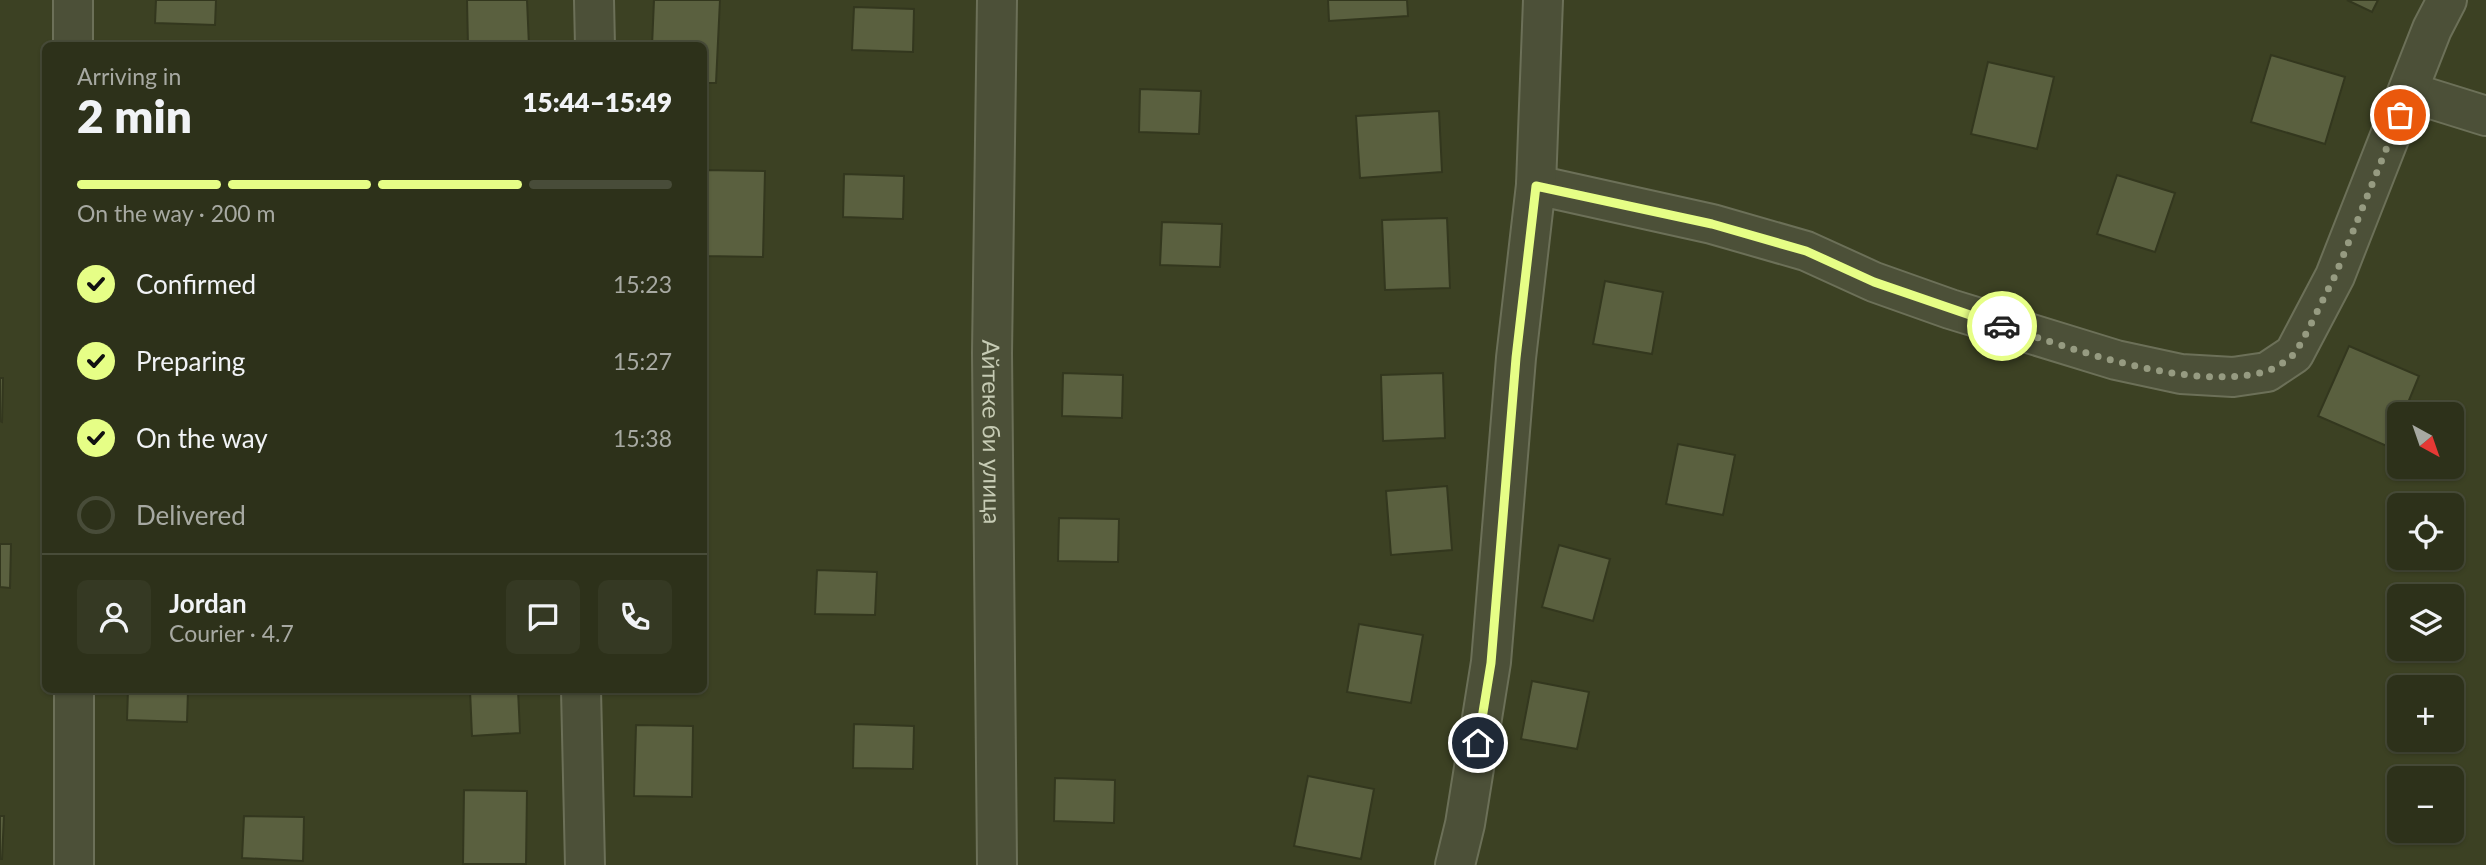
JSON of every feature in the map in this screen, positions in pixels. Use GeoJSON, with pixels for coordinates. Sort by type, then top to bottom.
{"type":"FeatureCollection","features":[{"type":"Feature","properties":{"kind":"street"},"geometry":{"type":"LineString","coordinates":[[73,0],[73,42]]}},
{"type":"Feature","properties":{"kind":"street"},"geometry":{"type":"LineString","coordinates":[[594,0],[595,42]]}},
{"type":"Feature","properties":{"kind":"street","name":"Айтеке би улица"},"geometry":{"type":"LineString","coordinates":[[997,0],[992,353],[997,865]]}},
{"type":"Feature","properties":{"kind":"street"},"geometry":{"type":"LineString","coordinates":[[1455,865],[1465,824],[1491,663],[1516,358],[1536,186],[1543,0]]}},
{"type":"Feature","properties":{"kind":"street"},"geometry":{"type":"LineString","coordinates":[[1536,186],[1712,224],[1792,247],[1874,282],[1950,309],[2116,360],[2181,374],[2233,377],[2267,372],[2294,354],[2335,276],[2432,29],[2447,0]]}},
{"type":"Feature","properties":{"kind":"street"},"geometry":{"type":"LineString","coordinates":[[2409,92],[2486,116]]}},
{"type":"Feature","properties":{"kind":"street"},"geometry":{"type":"LineString","coordinates":[[74,693],[74,865]]}},
{"type":"Feature","properties":{"kind":"street"},"geometry":{"type":"LineString","coordinates":[[581,693],[585,865]]}},
{"type":"Feature","properties":{"kind":"building"},"geometry":{"type":"Polygon","coordinates":[[[156,0],[216,0],[215,25],[155,23],[156,0]]]}},
{"type":"Feature","properties":{"kind":"building"},"geometry":{"type":"Polygon","coordinates":[[[467,0],[527,0],[529,42],[468,42],[467,0]]]}},
{"type":"Feature","properties":{"kind":"building"},"geometry":{"type":"Polygon","coordinates":[[[654,0],[720,0],[716,83],[707,83],[707,42],[652,42],[654,0]]]}},
{"type":"Feature","properties":{"kind":"building"},"geometry":{"type":"Polygon","coordinates":[[[1328,0],[1407,0],[1408,16],[1329,21],[1328,0]]]}},
{"type":"Feature","properties":{"kind":"building"},"geometry":{"type":"Polygon","coordinates":[[[2347,0],[2378,0],[2372,12],[2347,0]]]}},
{"type":"Feature","properties":{"kind":"building"},"geometry":{"type":"Polygon","coordinates":[[[854,7],[914,9],[913,52],[852,50],[854,7]]]}},
{"type":"Feature","properties":{"kind":"building"},"geometry":{"type":"Polygon","coordinates":[[[2271,55],[2345,77],[2325,144],[2251,122],[2271,55]]]}},
{"type":"Feature","properties":{"kind":"building"},"geometry":{"type":"Polygon","coordinates":[[[1988,62],[2054,77],[2037,149],[1971,134],[1988,62]]]}},
{"type":"Feature","properties":{"kind":"building"},"geometry":{"type":"Polygon","coordinates":[[[1140,89],[1201,91],[1199,134],[1139,132],[1140,89]]]}},
{"type":"Feature","properties":{"kind":"building"},"geometry":{"type":"Polygon","coordinates":[[[1439,111],[1442,172],[1360,178],[1356,116],[1439,111]]]}},
{"type":"Feature","properties":{"kind":"building"},"geometry":{"type":"Polygon","coordinates":[[[707,170],[765,171],[763,257],[707,256],[707,170]]]}},
{"type":"Feature","properties":{"kind":"building"},"geometry":{"type":"Polygon","coordinates":[[[844,174],[904,176],[903,219],[843,217],[844,174]]]}},
{"type":"Feature","properties":{"kind":"building"},"geometry":{"type":"Polygon","coordinates":[[[2117,175],[2175,193],[2155,252],[2097,234],[2117,175]]]}},
{"type":"Feature","properties":{"kind":"building"},"geometry":{"type":"Polygon","coordinates":[[[1447,218],[1450,288],[1385,290],[1382,220],[1447,218]]]}},
{"type":"Feature","properties":{"kind":"building"},"geometry":{"type":"Polygon","coordinates":[[[1162,222],[1222,224],[1220,267],[1160,265],[1162,222]]]}},
{"type":"Feature","properties":{"kind":"building"},"geometry":{"type":"Polygon","coordinates":[[[1605,281],[1663,292],[1652,354],[1593,344],[1605,281]]]}},
{"type":"Feature","properties":{"kind":"building"},"geometry":{"type":"Polygon","coordinates":[[[2349,346],[2419,376],[2408,402],[2387,402],[2387,446],[2318,416],[2349,346]]]}},
{"type":"Feature","properties":{"kind":"building"},"geometry":{"type":"Polygon","coordinates":[[[1063,373],[1123,375],[1122,418],[1062,416],[1063,373]]]}},
{"type":"Feature","properties":{"kind":"building"},"geometry":{"type":"Polygon","coordinates":[[[1443,373],[1445,438],[1383,441],[1381,375],[1443,373]]]}},
{"type":"Feature","properties":{"kind":"building"},"geometry":{"type":"Polygon","coordinates":[[[0,378],[3,378],[2,422],[0,421],[0,378]]]}},
{"type":"Feature","properties":{"kind":"building"},"geometry":{"type":"Polygon","coordinates":[[[1678,444],[1735,455],[1723,515],[1666,504],[1678,444]]]}},
{"type":"Feature","properties":{"kind":"building"},"geometry":{"type":"Polygon","coordinates":[[[1447,486],[1452,550],[1391,555],[1386,491],[1447,486]]]}},
{"type":"Feature","properties":{"kind":"building"},"geometry":{"type":"Polygon","coordinates":[[[1059,518],[1119,519],[1118,562],[1058,561],[1059,518]]]}},
{"type":"Feature","properties":{"kind":"building"},"geometry":{"type":"Polygon","coordinates":[[[0,544],[11,544],[10,588],[0,587],[0,544]]]}},
{"type":"Feature","properties":{"kind":"building"},"geometry":{"type":"Polygon","coordinates":[[[1559,545],[1610,559],[1593,621],[1542,607],[1559,545]]]}},
{"type":"Feature","properties":{"kind":"building"},"geometry":{"type":"Polygon","coordinates":[[[817,570],[877,572],[875,615],[815,614],[817,570]]]}},
{"type":"Feature","properties":{"kind":"building"},"geometry":{"type":"Polygon","coordinates":[[[1359,624],[1423,635],[1411,703],[1347,692],[1359,624]]]}},
{"type":"Feature","properties":{"kind":"building"},"geometry":{"type":"Polygon","coordinates":[[[1532,681],[1589,692],[1577,749],[1521,739],[1532,681]]]}},
{"type":"Feature","properties":{"kind":"building"},"geometry":{"type":"Polygon","coordinates":[[[128,693],[188,693],[187,722],[127,720],[128,693]]]}},
{"type":"Feature","properties":{"kind":"building"},"geometry":{"type":"Polygon","coordinates":[[[470,693],[518,693],[520,733],[472,736],[470,693]]]}},
{"type":"Feature","properties":{"kind":"building"},"geometry":{"type":"Polygon","coordinates":[[[854,724],[914,726],[913,769],[853,768],[854,724]]]}},
{"type":"Feature","properties":{"kind":"building"},"geometry":{"type":"Polygon","coordinates":[[[636,725],[693,726],[692,797],[634,796],[636,725]]]}},
{"type":"Feature","properties":{"kind":"building"},"geometry":{"type":"Polygon","coordinates":[[[1308,776],[1374,789],[1361,859],[1294,846],[1308,776]]]}},
{"type":"Feature","properties":{"kind":"building"},"geometry":{"type":"Polygon","coordinates":[[[1055,778],[1115,780],[1114,823],[1054,821],[1055,778]]]}},
{"type":"Feature","properties":{"kind":"building"},"geometry":{"type":"Polygon","coordinates":[[[464,790],[527,791],[526,864],[463,864],[464,790]]]}},
{"type":"Feature","properties":{"kind":"building"},"geometry":{"type":"Polygon","coordinates":[[[0,816],[4,816],[2,859],[0,859],[0,816]]]}},
{"type":"Feature","properties":{"kind":"building"},"geometry":{"type":"Polygon","coordinates":[[[244,816],[304,817],[303,861],[242,858],[244,816]]]}},
{"type":"Feature","properties":{"kind":"way so far"},"geometry":{"type":"LineString","coordinates":[[2002,326],[2116,360],[2181,374],[2233,377],[2267,372],[2294,354],[2335,276],[2400,115]]}},
{"type":"Feature","properties":{"kind":"route"},"geometry":{"type":"LineString","coordinates":[[1478,743],[1491,663],[1516,358],[1536,186],[1712,224],[1806,251],[1874,282],[2002,326]]}}]}
